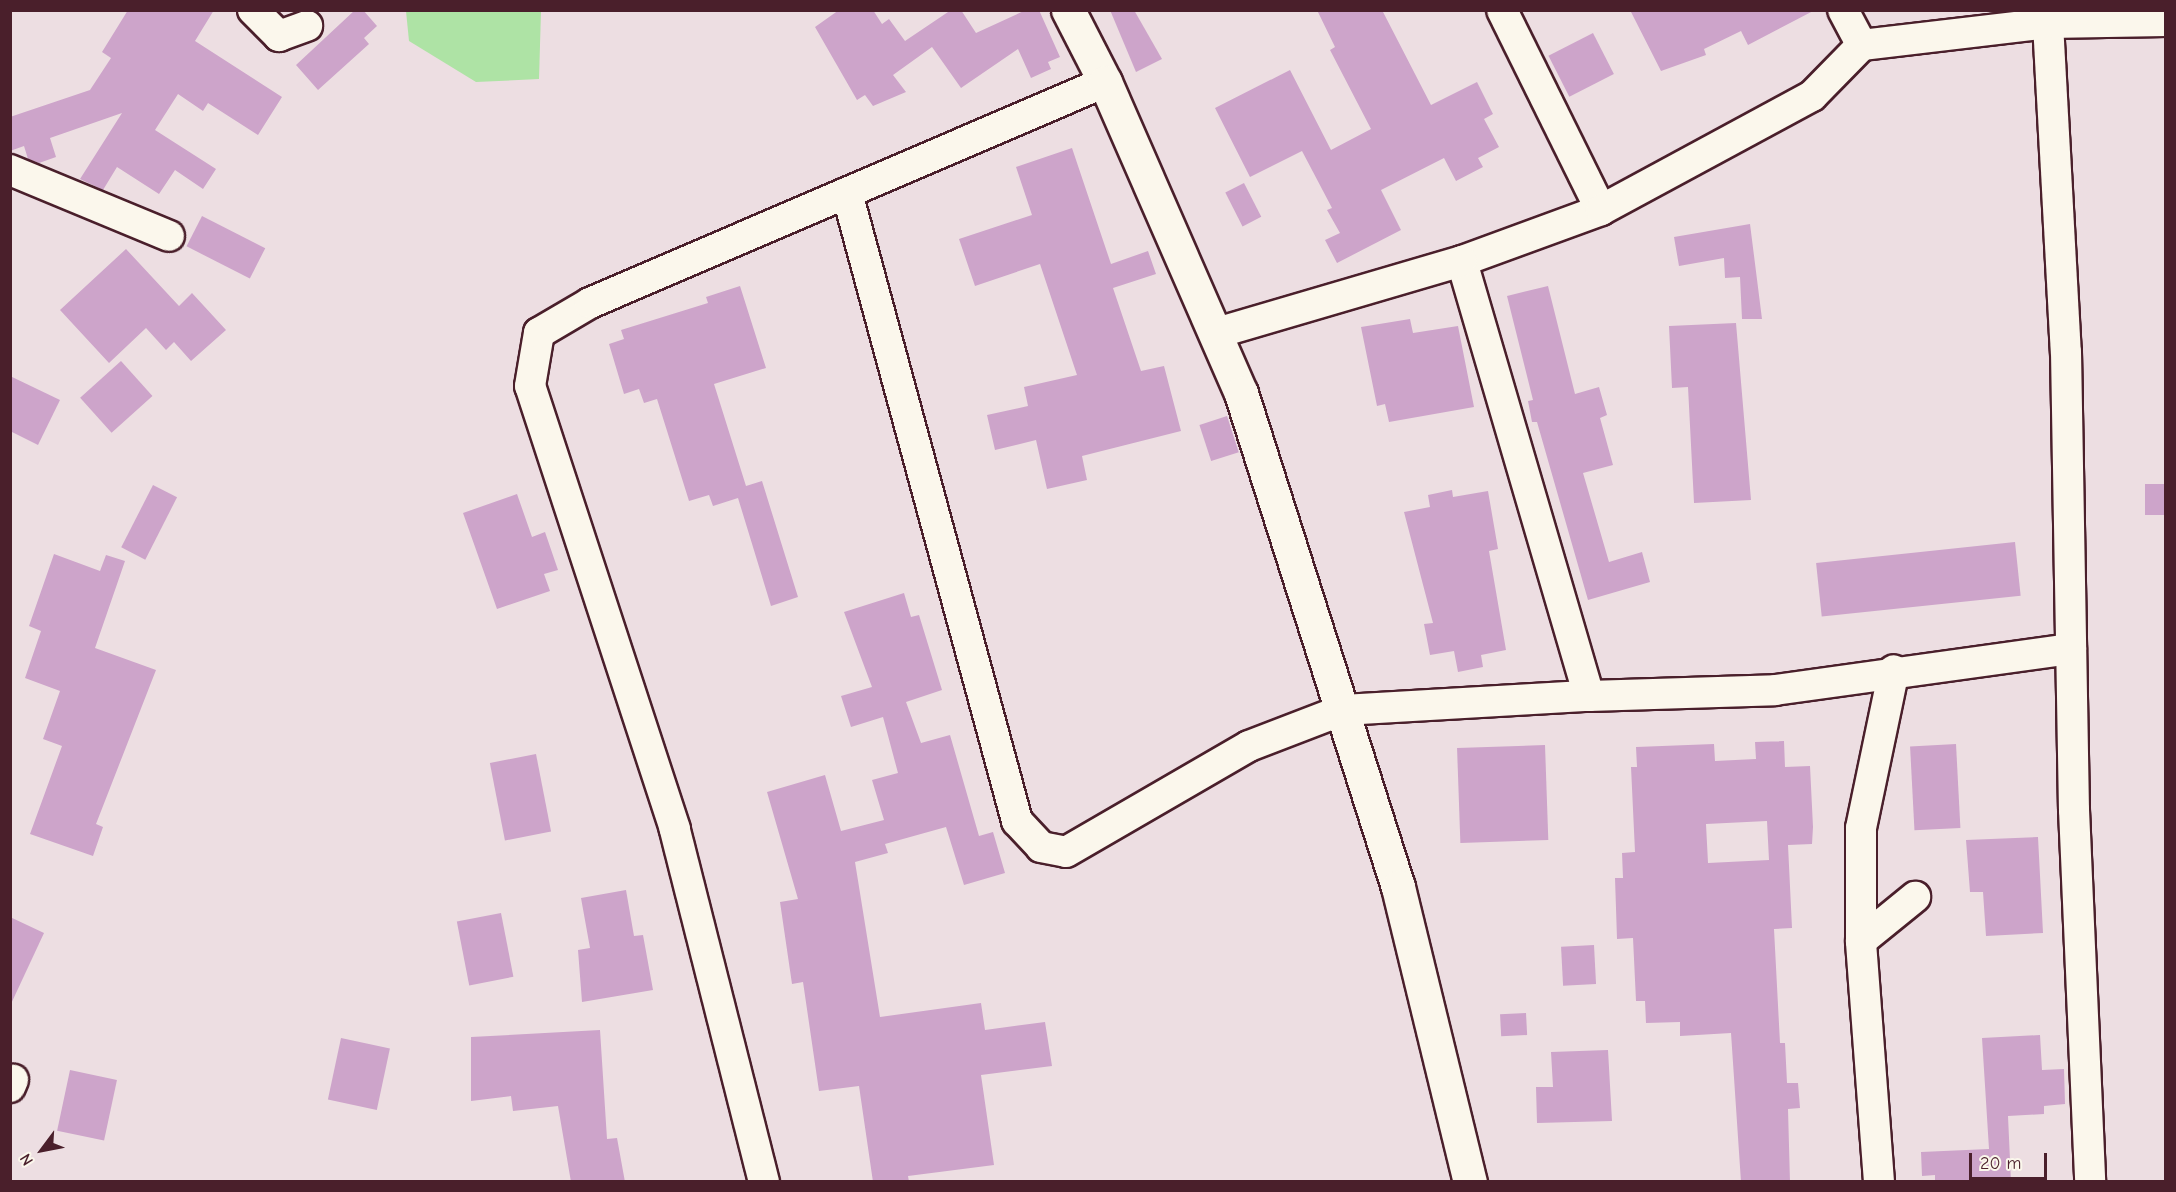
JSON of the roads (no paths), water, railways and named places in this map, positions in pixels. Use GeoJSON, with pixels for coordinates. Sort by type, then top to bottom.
{"type":"FeatureCollection","features":[{"type":"Feature","properties":{"kind":"street"},"geometry":{"type":"LineString","coordinates":[[253,10],[279,36],[307,26]]}},
{"type":"Feature","properties":{"kind":"street"},"geometry":{"type":"LineString","coordinates":[[1068,10],[1105,81],[1217,333],[1343,710],[1398,887],[1470,1182]]}},
{"type":"Feature","properties":{"kind":"street"},"geometry":{"type":"LineString","coordinates":[[1502,10],[1600,210]]}},
{"type":"Feature","properties":{"kind":"street"},"geometry":{"type":"LineString","coordinates":[[1843,10],[1862,45]]}},
{"type":"Feature","properties":{"kind":"street"},"geometry":{"type":"LineString","coordinates":[[1217,333],[1462,261],[1600,210],[1812,96],[1862,45],[2048,23],[2166,21]]}},
{"type":"Feature","properties":{"kind":"street"},"geometry":{"type":"LineString","coordinates":[[2048,23],[2066,352],[2071,649],[2090,1182]]}},
{"type":"Feature","properties":{"kind":"street"},"geometry":{"type":"LineString","coordinates":[[764,1182],[675,829],[531,386],[539,333],[590,303],[1105,81]]}},
{"type":"Feature","properties":{"kind":"street"},"geometry":{"type":"LineString","coordinates":[[10,170],[169,236]]}},
{"type":"Feature","properties":{"kind":"street"},"geometry":{"type":"LineString","coordinates":[[847,193],[1017,820],[1041,847],[1066,852],[1087,845],[1249,746],[1343,710],[1589,696],[1775,690],[1894,670],[2071,649]]}},
{"type":"Feature","properties":{"kind":"street"},"geometry":{"type":"LineString","coordinates":[[1462,261],[1589,696]]}},
{"type":"Feature","properties":{"kind":"street"},"geometry":{"type":"LineString","coordinates":[[1879,1182],[1861,941],[1861,828],[1894,670]]}},
{"type":"Feature","properties":{"kind":"street"},"geometry":{"type":"LineString","coordinates":[[1861,941],[1915,897]]}}]}
